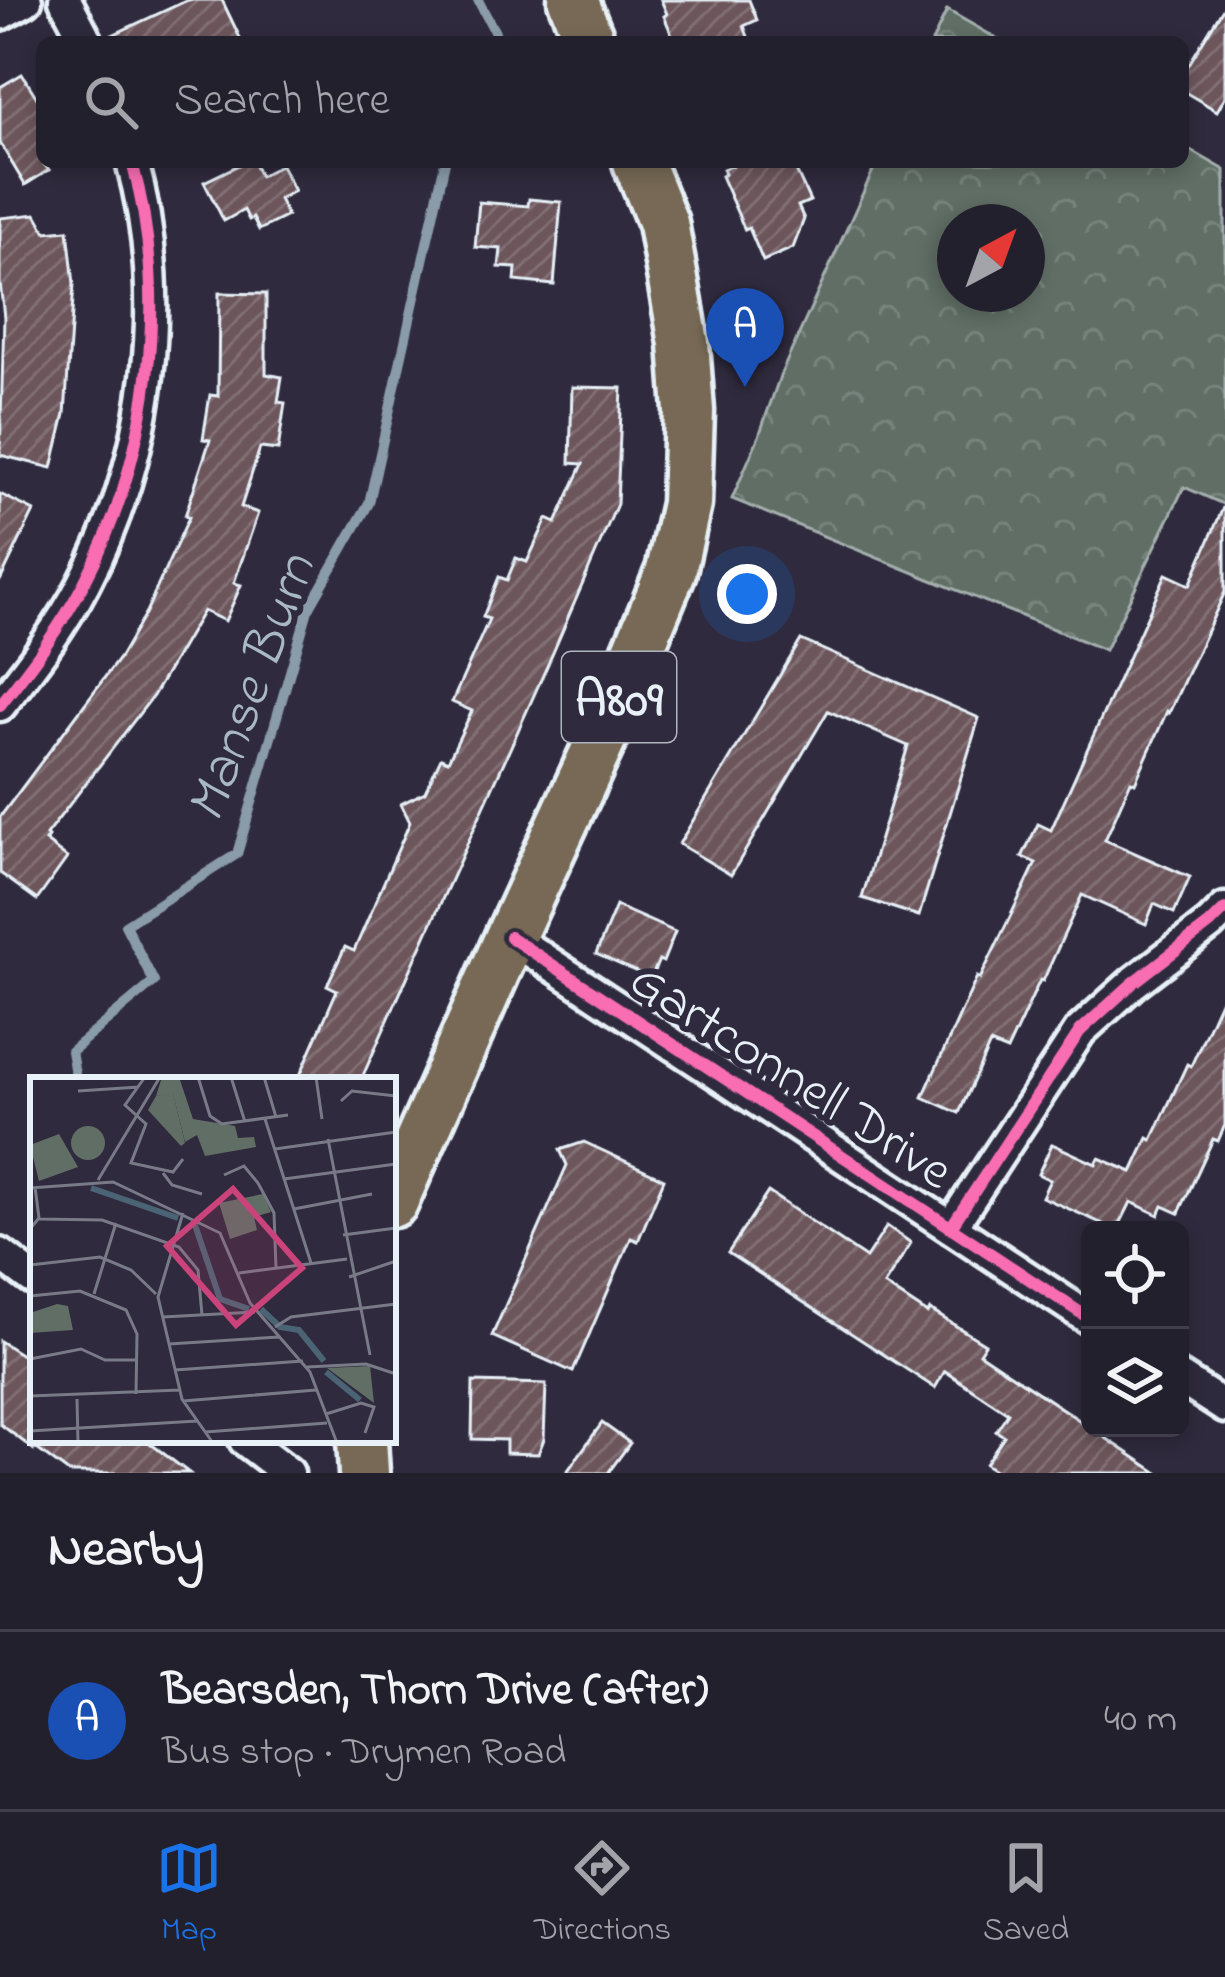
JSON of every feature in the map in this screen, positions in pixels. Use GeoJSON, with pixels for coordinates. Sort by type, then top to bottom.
{"type":"FeatureCollection","features":[{"type":"Feature","properties":{"kind":"main road"},"geometry":{"type":"LineString","coordinates":[[574,0],[588,36]]}},
{"type":"Feature","properties":{"kind":"main road","name":"A809"},"geometry":{"type":"LineString","coordinates":[[396,1195],[601,740],[671,571],[686,504],[685,343],[663,223],[640,168]]}},
{"type":"Feature","properties":{"kind":"main road"},"geometry":{"type":"LineString","coordinates":[[362,1443],[364,1473]]}},
{"type":"Feature","properties":{"kind":"street"},"geometry":{"type":"LineString","coordinates":[[0,14],[26,0]]}},
{"type":"Feature","properties":{"kind":"street"},"geometry":{"type":"LineString","coordinates":[[65,0],[84,36]]}},
{"type":"Feature","properties":{"kind":"street"},"geometry":{"type":"LineString","coordinates":[[0,704],[76,598],[124,487],[143,404],[151,338],[149,257],[134,168]]}},
{"type":"Feature","properties":{"kind":"street"},"geometry":{"type":"LineString","coordinates":[[951,1227],[1080,1031],[1225,910]]}},
{"type":"Feature","properties":{"kind":"street","name":"Gartconnell Drive"},"geometry":{"type":"LineString","coordinates":[[510,937],[1081,1313]]}},
{"type":"Feature","properties":{"kind":"street"},"geometry":{"type":"LineString","coordinates":[[0,1254],[30,1277]]}},
{"type":"Feature","properties":{"kind":"street"},"geometry":{"type":"LineString","coordinates":[[1189,1384],[1225,1407]]}},
{"type":"Feature","properties":{"kind":"street"},"geometry":{"type":"LineString","coordinates":[[249,1443],[289,1473]]}},
{"type":"Feature","properties":{"kind":"green space"},"geometry":{"type":"Polygon","coordinates":[[[947,10],[992,36],[935,36],[947,10]]]}},
{"type":"Feature","properties":{"kind":"green space"},"geometry":{"type":"Polygon","coordinates":[[[1189,149],[1225,170],[1225,505],[1184,487],[1105,650],[732,499],[780,376],[874,168],[1189,168],[1189,149]]]}},
{"type":"Feature","properties":{"kind":"building"},"geometry":{"type":"Polygon","coordinates":[[[188,0],[222,0],[239,36],[110,36],[188,0]]]}},
{"type":"Feature","properties":{"kind":"building"},"geometry":{"type":"Polygon","coordinates":[[[661,0],[749,0],[757,20],[744,26],[748,36],[672,36],[661,0]]]}},
{"type":"Feature","properties":{"kind":"building"},"geometry":{"type":"Polygon","coordinates":[[[1225,5],[1225,97],[1217,111],[1189,95],[1189,64],[1225,5]]]}},
{"type":"Feature","properties":{"kind":"building"},"geometry":{"type":"Polygon","coordinates":[[[22,74],[36,96],[36,168],[49,170],[25,185],[0,143],[0,87],[22,74]]]}},
{"type":"Feature","properties":{"kind":"building"},"geometry":{"type":"Polygon","coordinates":[[[233,168],[256,168],[260,176],[282,168],[294,191],[279,199],[287,216],[259,230],[244,210],[224,221],[204,182],[233,168]]]}},
{"type":"Feature","properties":{"kind":"building"},"geometry":{"type":"Polygon","coordinates":[[[795,168],[810,201],[798,206],[804,219],[793,248],[763,261],[721,176],[723,169],[795,168]]]}},
{"type":"Feature","properties":{"kind":"building"},"geometry":{"type":"Polygon","coordinates":[[[529,199],[561,202],[554,285],[515,281],[516,268],[499,267],[501,249],[475,247],[479,202],[528,206],[529,199]]]}},
{"type":"Feature","properties":{"kind":"building"},"geometry":{"type":"Polygon","coordinates":[[[36,214],[46,232],[68,230],[74,284],[65,414],[52,468],[0,455],[4,317],[0,218],[36,214]]]}},
{"type":"Feature","properties":{"kind":"building"},"geometry":{"type":"Polygon","coordinates":[[[219,293],[266,294],[266,374],[282,377],[278,402],[285,403],[278,450],[260,448],[241,507],[258,513],[234,583],[241,585],[225,621],[203,611],[153,696],[46,835],[45,841],[67,858],[37,900],[0,873],[0,817],[120,657],[189,517],[185,516],[210,440],[203,439],[210,395],[218,396],[219,293]]]}},
{"type":"Feature","properties":{"kind":"building"},"geometry":{"type":"Polygon","coordinates":[[[572,387],[622,388],[617,504],[362,1077],[299,1077],[337,990],[327,985],[345,947],[354,951],[410,822],[401,804],[425,792],[441,758],[448,761],[472,711],[452,702],[489,619],[483,617],[499,577],[507,580],[516,558],[527,562],[547,519],[556,523],[583,464],[570,463],[572,387]]]}},
{"type":"Feature","properties":{"kind":"building"},"geometry":{"type":"Polygon","coordinates":[[[0,494],[34,511],[0,581],[0,494]]]}},
{"type":"Feature","properties":{"kind":"building"},"geometry":{"type":"Polygon","coordinates":[[[1225,503],[1225,592],[1105,840],[1190,877],[1174,913],[1154,904],[1146,924],[1082,895],[1007,1051],[990,1044],[959,1113],[923,1097],[1036,863],[1022,857],[1038,824],[1051,830],[1166,574],[1190,585],[1225,503]]]}},
{"type":"Feature","properties":{"kind":"building"},"geometry":{"type":"Polygon","coordinates":[[[801,640],[979,718],[919,916],[862,898],[908,746],[828,711],[731,875],[679,844],[801,640]]]}},
{"type":"Feature","properties":{"kind":"building"},"geometry":{"type":"Polygon","coordinates":[[[616,906],[675,932],[651,978],[596,954],[616,906]]]}},
{"type":"Feature","properties":{"kind":"building"},"geometry":{"type":"Polygon","coordinates":[[[1225,990],[1225,1125],[1218,1141],[1213,1139],[1179,1213],[1163,1206],[1159,1215],[1131,1202],[1122,1221],[1097,1221],[1042,1197],[1050,1180],[1038,1174],[1052,1144],[1096,1164],[1099,1158],[1132,1172],[1187,1064],[1191,1066],[1225,990]]]}},
{"type":"Feature","properties":{"kind":"building"},"geometry":{"type":"Polygon","coordinates":[[[584,1142],[664,1179],[638,1241],[631,1238],[573,1372],[492,1336],[567,1165],[560,1150],[584,1142]]]}},
{"type":"Feature","properties":{"kind":"building"},"geometry":{"type":"Polygon","coordinates":[[[768,1192],[866,1258],[887,1226],[911,1243],[884,1285],[985,1344],[979,1353],[1081,1421],[1081,1437],[1104,1437],[1158,1473],[999,1473],[985,1464],[1004,1436],[996,1431],[1008,1413],[945,1371],[935,1388],[728,1253],[768,1192]]]}},
{"type":"Feature","properties":{"kind":"building"},"geometry":{"type":"Polygon","coordinates":[[[0,1341],[30,1360],[30,1443],[150,1443],[189,1473],[69,1473],[0,1424],[0,1341]]]}},
{"type":"Feature","properties":{"kind":"building"},"geometry":{"type":"Polygon","coordinates":[[[473,1382],[546,1384],[544,1439],[538,1454],[506,1453],[506,1440],[472,1439],[473,1382]]]}},
{"type":"Feature","properties":{"kind":"building"},"geometry":{"type":"Polygon","coordinates":[[[602,1423],[630,1443],[608,1473],[566,1473],[602,1423]]]}},
{"type":"Feature","properties":{"kind":"waterway","name":"Manse Burn"},"geometry":{"type":"LineString","coordinates":[[478,0],[497,36]]}},
{"type":"Feature","properties":{"kind":"waterway","name":"Manse Burn"},"geometry":{"type":"LineString","coordinates":[[75,1077],[71,1051],[154,982],[125,925],[237,854],[308,610],[369,503],[444,168]]}},
{"type":"Feature","properties":{"kind":"cycle path"},"geometry":{"type":"LineString","coordinates":[[0,705],[84,583],[107,534],[138,431],[151,322],[144,214],[133,168]]}},
{"type":"Feature","properties":{"kind":"cycle path"},"geometry":{"type":"LineString","coordinates":[[951,1227],[1080,1031],[1225,909]]}},
{"type":"Feature","properties":{"kind":"cycle path"},"geometry":{"type":"LineString","coordinates":[[510,937],[1081,1313]]}},
{"type":"Feature","properties":{"kind":"place","name":"Bearsden, Thorn Drive (after)"},"geometry":{"type":"Point","coordinates":[745,387]}}]}
